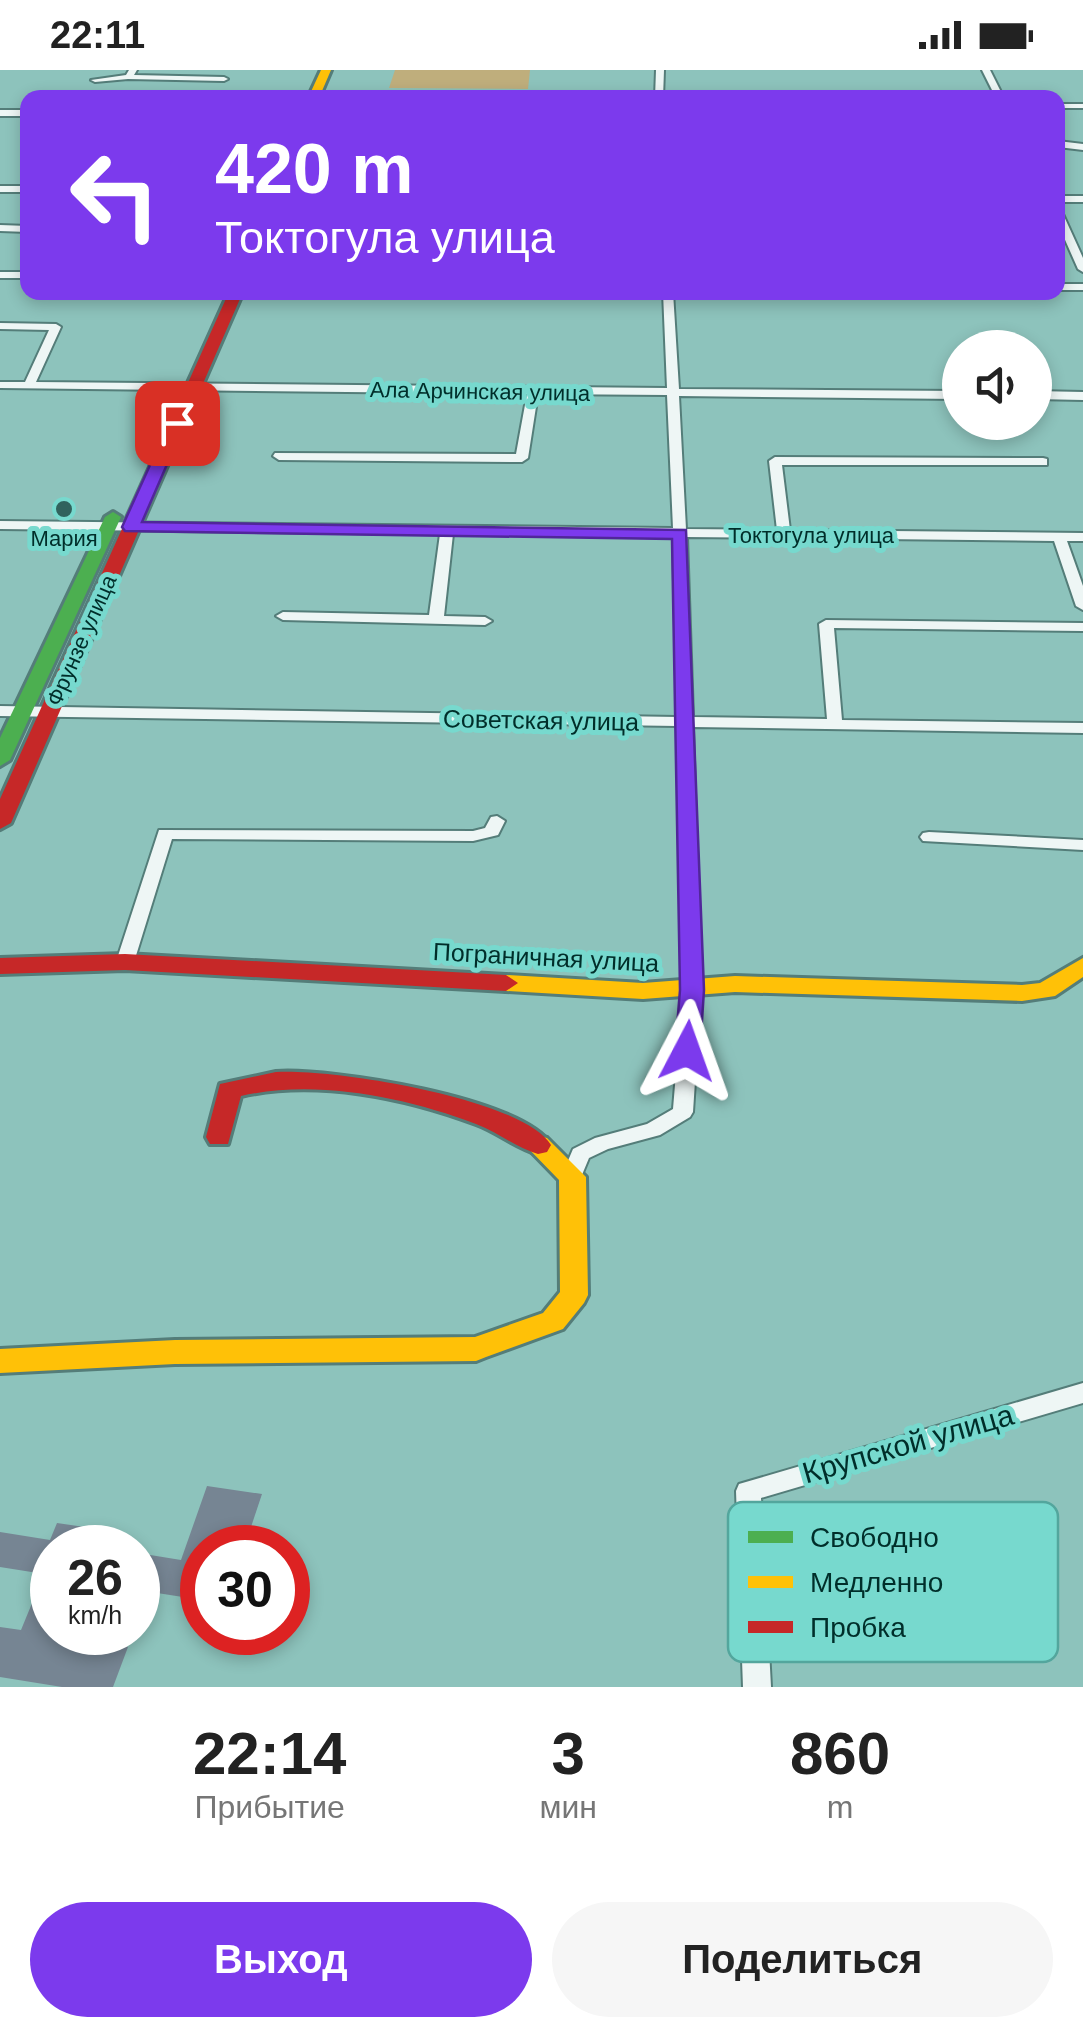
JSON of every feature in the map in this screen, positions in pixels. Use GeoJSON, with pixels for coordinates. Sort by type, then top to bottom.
{"type":"FeatureCollection","features":[{"type":"Feature","properties":{"kind":"main road","name":"Фрунзе улица"},"geometry":{"type":"LineString","coordinates":[[0,822],[49,712],[120,527],[182,388],[216,300]]}},
{"type":"Feature","properties":{"kind":"main road","name":"Фрунзе улица"},"geometry":{"type":"LineString","coordinates":[[182,388],[232,300]]}},
{"type":"Feature","properties":{"kind":"main road","name":"Фрунзе улица"},"geometry":{"type":"LineString","coordinates":[[0,760],[11,711],[120,527]]}},
{"type":"Feature","properties":{"kind":"main road","name":"Пограничная улица"},"geometry":{"type":"LineString","coordinates":[[0,966],[125,962],[643,992],[735,984],[1022,994],[1046,990],[1083,966]]}},
{"type":"Feature","properties":{"kind":"main road"},"geometry":{"type":"LineString","coordinates":[[0,1361],[175,1352],[476,1349],[553,1321],[574,1295],[572,1177],[521,1131],[491,1118],[351,1084],[297,1079],[230,1090],[219,1137]]}},
{"type":"Feature","properties":{"kind":"street"},"geometry":{"type":"LineString","coordinates":[[95,80],[131,74],[224,79]]}},
{"type":"Feature","properties":{"kind":"street"},"geometry":{"type":"LineString","coordinates":[[1065,229],[1083,268]]}},
{"type":"Feature","properties":{"kind":"street"},"geometry":{"type":"LineString","coordinates":[[572,1177],[580,1154],[602,1143],[653,1130],[683,1112],[692,990],[680,534],[668,300]]}},
{"type":"Feature","properties":{"kind":"street"},"geometry":{"type":"LineString","coordinates":[[0,326],[56,327],[29,385]]}},
{"type":"Feature","properties":{"kind":"street","name":"Ала Арчинская улица"},"geometry":{"type":"LineString","coordinates":[[0,385],[942,395]]}},
{"type":"Feature","properties":{"kind":"street"},"geometry":{"type":"LineString","coordinates":[[279,456],[522,458],[533,392]]}},
{"type":"Feature","properties":{"kind":"street"},"geometry":{"type":"LineString","coordinates":[[1052,396],[1083,396]]}},
{"type":"Feature","properties":{"kind":"street"},"geometry":{"type":"LineString","coordinates":[[784,535],[775,461],[1043,462]]}},
{"type":"Feature","properties":{"kind":"street","name":"Токтогула улица"},"geometry":{"type":"LineString","coordinates":[[0,526],[1083,537]]}},
{"type":"Feature","properties":{"kind":"street"},"geometry":{"type":"LineString","coordinates":[[436,620],[447,532]]}},
{"type":"Feature","properties":{"kind":"street"},"geometry":{"type":"LineString","coordinates":[[1059,537],[1083,606]]}},
{"type":"Feature","properties":{"kind":"street"},"geometry":{"type":"LineString","coordinates":[[283,616],[486,621]]}},
{"type":"Feature","properties":{"kind":"street"},"geometry":{"type":"LineString","coordinates":[[835,724],[826,624],[1083,627]]}},
{"type":"Feature","properties":{"kind":"street","name":"Советская улица"},"geometry":{"type":"LineString","coordinates":[[11,711],[1083,728]]}},
{"type":"Feature","properties":{"kind":"street"},"geometry":{"type":"LineString","coordinates":[[125,962],[165,834],[472,836],[492,831],[497,820]]}},
{"type":"Feature","properties":{"kind":"street"},"geometry":{"type":"LineString","coordinates":[[929,837],[1083,845]]}},
{"type":"Feature","properties":{"kind":"street","name":"Крупской улица"},"geometry":{"type":"LineString","coordinates":[[749,1502],[748,1491],[1083,1394]]}},
{"type":"Feature","properties":{"kind":"street","name":"Крупской улица"},"geometry":{"type":"LineString","coordinates":[[756,1662],[757,1687]]}},
{"type":"Feature","properties":{"kind":"shaded area"},"geometry":{"type":"Polygon","coordinates":[[[395,70],[530,70],[528,89],[389,88],[395,70]]]}},
{"type":"Feature","properties":{"kind":"building"},"geometry":{"type":"Polygon","coordinates":[[[207,1486],[262,1494],[252,1525],[193,1525],[207,1486]]]}},
{"type":"Feature","properties":{"kind":"building"},"geometry":{"type":"Polygon","coordinates":[[[0,1532],[30,1537],[30,1572],[0,1567],[0,1532]]]}},
{"type":"Feature","properties":{"kind":"building"},"geometry":{"type":"Polygon","coordinates":[[[160,1557],[180,1560],[180,1597],[160,1593],[160,1557]]]}},
{"type":"Feature","properties":{"kind":"building"},"geometry":{"type":"Polygon","coordinates":[[[30,1608],[30,1655],[125,1655],[113,1687],[62,1687],[0,1677],[0,1627],[21,1630],[30,1608]]]}},
{"type":"Feature","properties":{"kind":"traffic: fast"},"geometry":{"type":"LineString","coordinates":[[0,760],[113,517]]}},
{"type":"Feature","properties":{"kind":"traffic: slow"},"geometry":{"type":"LineString","coordinates":[[317,90],[326,70]]}},
{"type":"Feature","properties":{"kind":"traffic: slow"},"geometry":{"type":"LineString","coordinates":[[506,983],[643,991],[735,984],[1022,993],[1046,990],[1083,966]]}},
{"type":"Feature","properties":{"kind":"traffic: slow"},"geometry":{"type":"LineString","coordinates":[[0,1361],[175,1352],[476,1349],[553,1321],[574,1295],[572,1177],[538,1145]]}},
{"type":"Feature","properties":{"kind":"traffic: jam"},"geometry":{"type":"LineString","coordinates":[[0,823],[232,300]]}},
{"type":"Feature","properties":{"kind":"traffic: jam"},"geometry":{"type":"LineString","coordinates":[[0,966],[125,962],[506,983]]}},
{"type":"Feature","properties":{"kind":"traffic: jam"},"geometry":{"type":"LineString","coordinates":[[219,1137],[229,1090],[276,1081],[309,1080],[378,1089],[453,1107],[488,1118],[538,1145]]}},
{"type":"Feature","properties":{"kind":"place","name":"Мария"},"geometry":{"type":"Point","coordinates":[64,509]}},
{"type":"Feature","properties":{"kind":"route"},"geometry":{"type":"LineString","coordinates":[[177,423],[131,527],[680,534],[692,990],[687,1051]]}}]}
